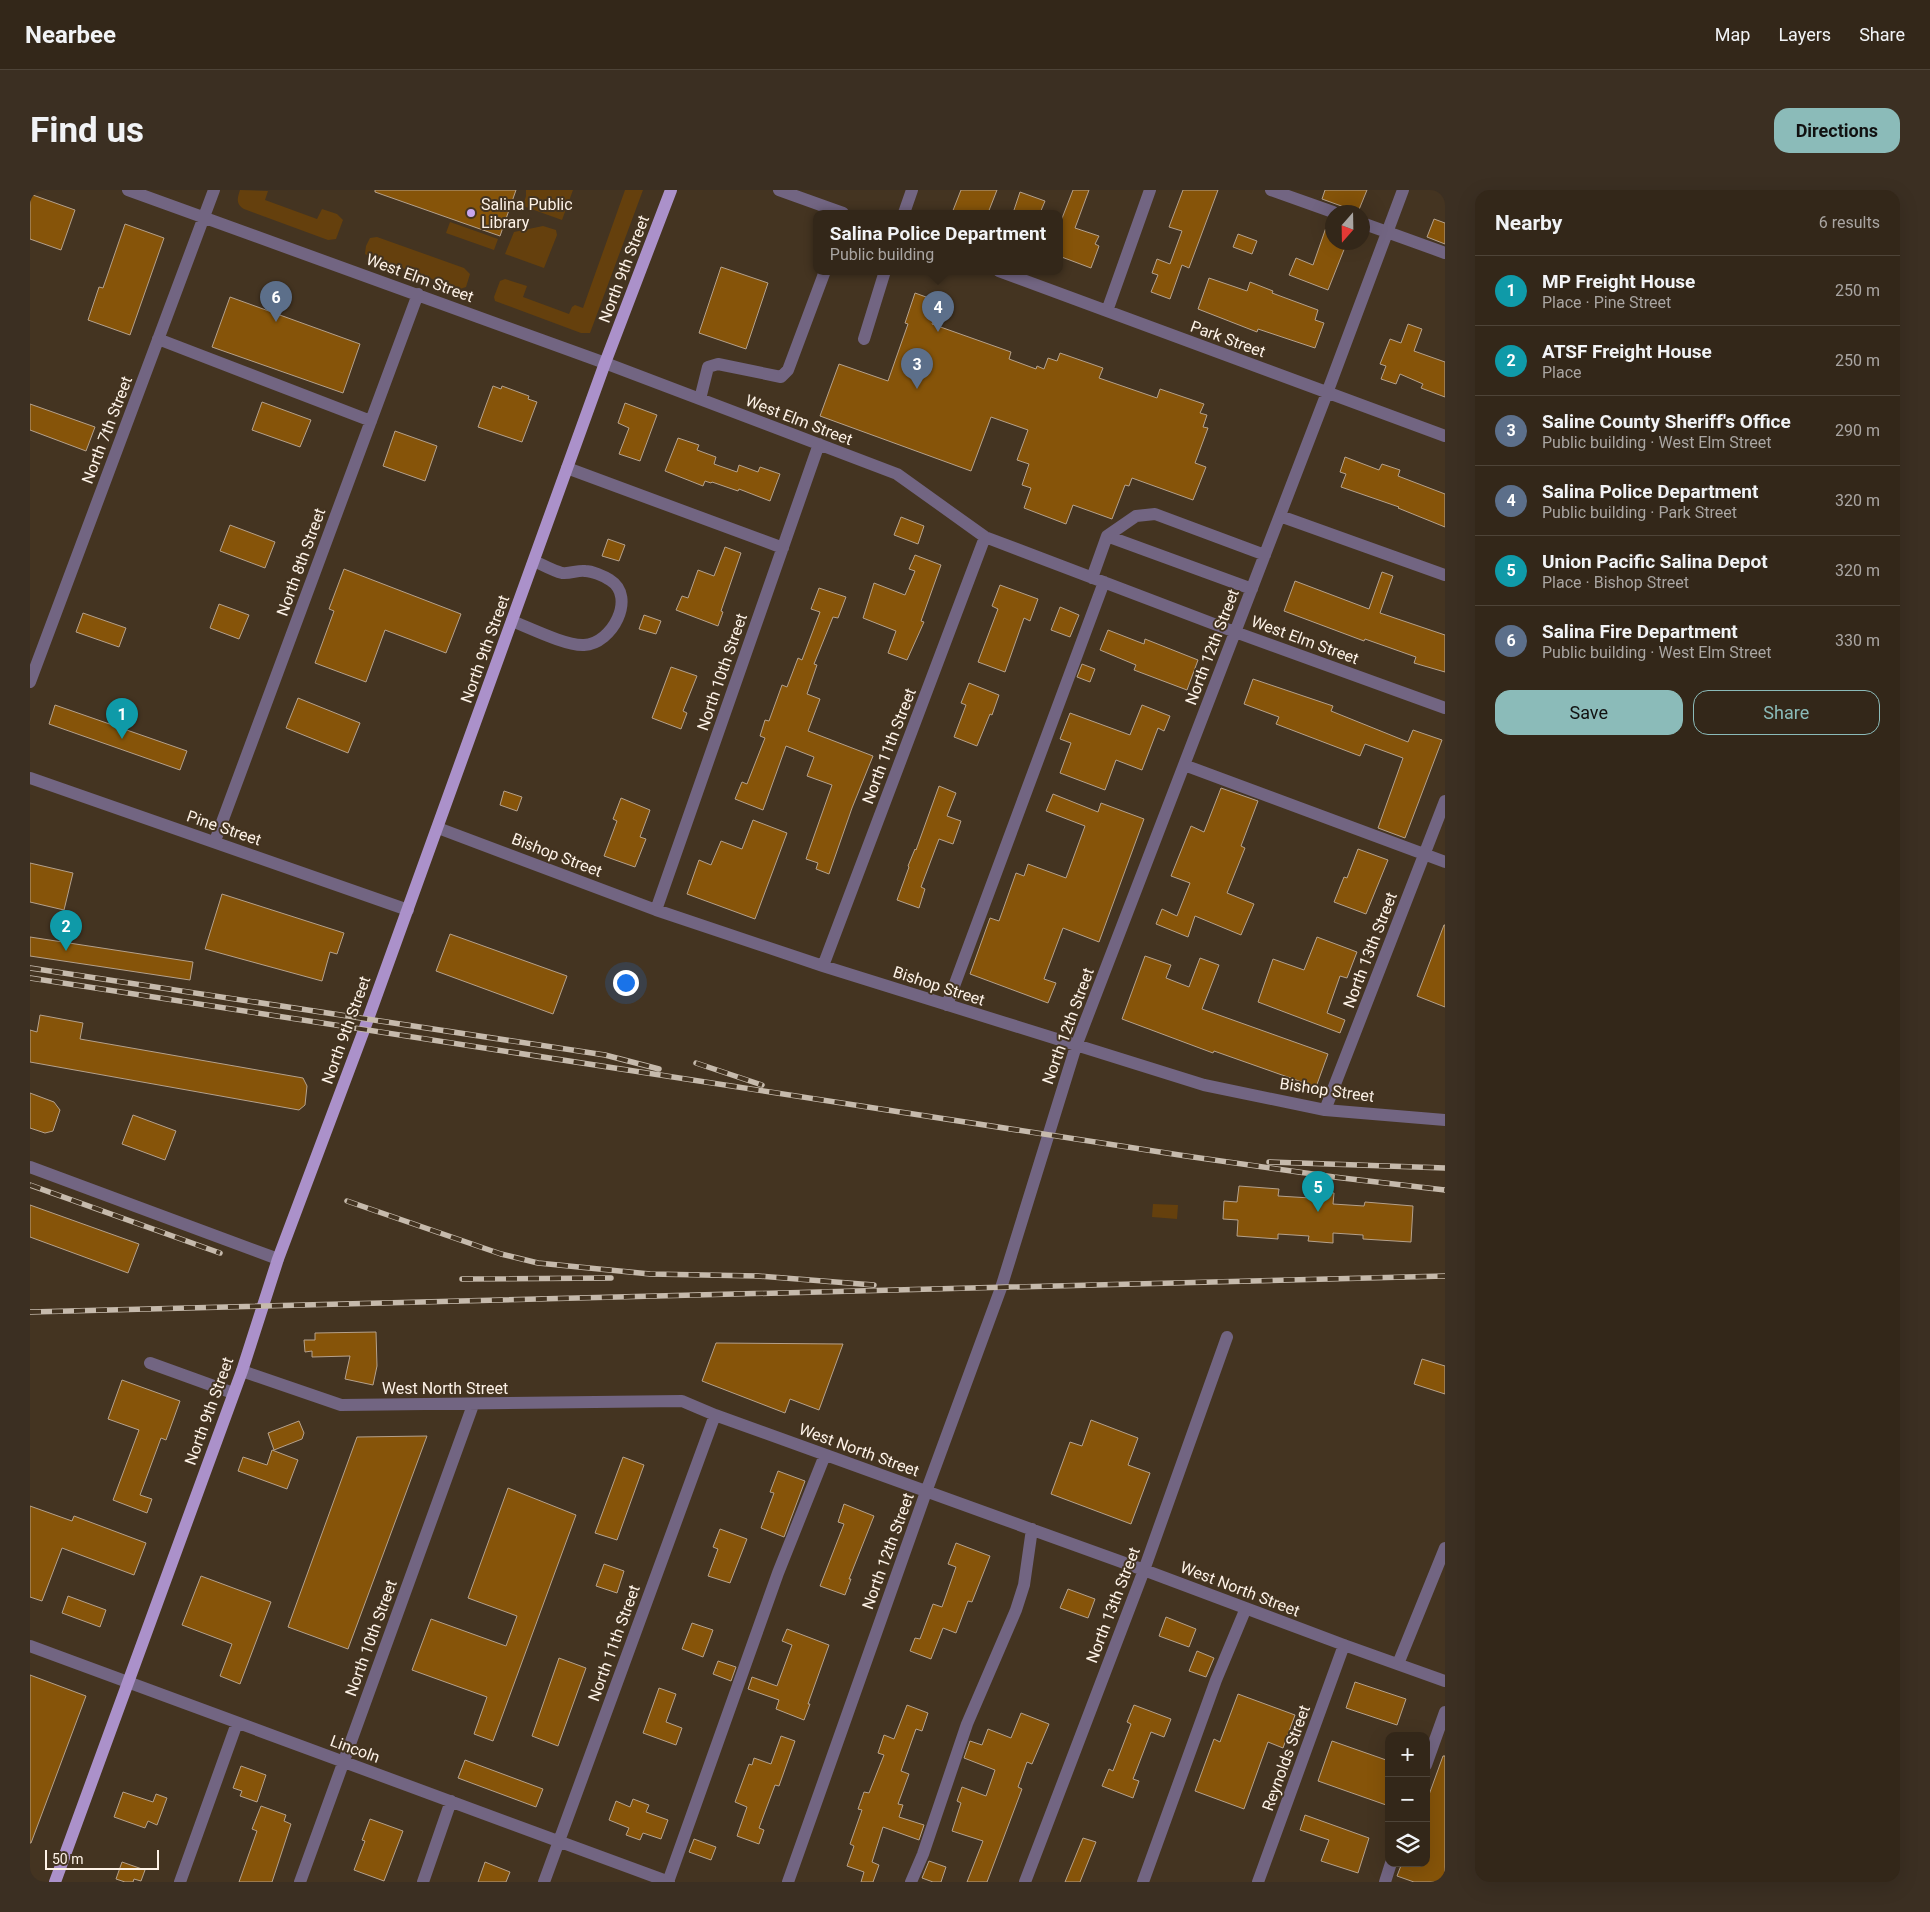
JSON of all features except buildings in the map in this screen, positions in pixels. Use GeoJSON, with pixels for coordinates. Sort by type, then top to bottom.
{"type":"FeatureCollection","features":[{"type":"Feature","properties":{"kind":"main road","name":"North 9th Street"},"geometry":{"type":"LineString","coordinates":[[55,1882],[242,1371],[278,1259],[438,828],[605,363],[671,190]]}},
{"type":"Feature","properties":{"kind":"street","name":"West Elm Street"},"geometry":{"type":"LineString","coordinates":[[128,190],[605,363],[896,474],[985,537],[1235,632],[1445,708]]}},
{"type":"Feature","properties":{"kind":"street","name":"North 7th Street"},"geometry":{"type":"LineString","coordinates":[[30,682],[214,190]]}},
{"type":"Feature","properties":{"kind":"street"},"geometry":{"type":"LineString","coordinates":[[779,190],[835,210]]}},
{"type":"Feature","properties":{"kind":"street"},"geometry":{"type":"LineString","coordinates":[[905,210],[912,190]]}},
{"type":"Feature","properties":{"kind":"street"},"geometry":{"type":"LineString","coordinates":[[1107,311],[1150,190]]}},
{"type":"Feature","properties":{"kind":"street"},"geometry":{"type":"LineString","coordinates":[[1271,190],[1325,209]]}},
{"type":"Feature","properties":{"kind":"street","name":"North 12th Street"},"geometry":{"type":"LineString","coordinates":[[788,1882],[926,1492],[1001,1288],[1076,1046],[1403,190]]}},
{"type":"Feature","properties":{"kind":"street"},"geometry":{"type":"LineString","coordinates":[[1370,226],[1445,253]]}},
{"type":"Feature","properties":{"kind":"street"},"geometry":{"type":"LineString","coordinates":[[700,399],[708,367],[718,364],[781,377],[788,370],[824,275]]}},
{"type":"Feature","properties":{"kind":"street"},"geometry":{"type":"LineString","coordinates":[[864,339],[884,275]]}},
{"type":"Feature","properties":{"kind":"street","name":"Park Street"},"geometry":{"type":"LineString","coordinates":[[1010,275],[1445,436]]}},
{"type":"Feature","properties":{"kind":"street","name":"North 8th Street"},"geometry":{"type":"LineString","coordinates":[[215,841],[418,294]]}},
{"type":"Feature","properties":{"kind":"street"},"geometry":{"type":"LineString","coordinates":[[158,339],[371,420]]}},
{"type":"Feature","properties":{"kind":"street","name":"North 10th Street"},"geometry":{"type":"LineString","coordinates":[[656,910],[819,444]]}},
{"type":"Feature","properties":{"kind":"street"},"geometry":{"type":"LineString","coordinates":[[567,468],[783,548]]}},
{"type":"Feature","properties":{"kind":"street"},"geometry":{"type":"LineString","coordinates":[[947,1005],[1098,580],[1107,536],[1136,516],[1155,514],[1265,554]]}},
{"type":"Feature","properties":{"kind":"street"},"geometry":{"type":"LineString","coordinates":[[1280,516],[1445,575]]}},
{"type":"Feature","properties":{"kind":"street"},"geometry":{"type":"LineString","coordinates":[[1107,536],[1252,589]]}},
{"type":"Feature","properties":{"kind":"street","name":"North 11th Street"},"geometry":{"type":"LineString","coordinates":[[823,966],[985,537]]}},
{"type":"Feature","properties":{"kind":"street"},"geometry":{"type":"LineString","coordinates":[[512,621],[573,644],[586,646],[606,635],[615,627],[619,616],[620,596],[618,587],[610,580],[586,571],[563,573],[534,561]]}},
{"type":"Feature","properties":{"kind":"street"},"geometry":{"type":"LineString","coordinates":[[1184,765],[1445,862]]}},
{"type":"Feature","properties":{"kind":"street","name":"Pine Street"},"geometry":{"type":"LineString","coordinates":[[30,778],[215,841],[408,910]]}},
{"type":"Feature","properties":{"kind":"street","name":"North 13th Street"},"geometry":{"type":"LineString","coordinates":[[1325,1110],[1445,801]]}},
{"type":"Feature","properties":{"kind":"street","name":"Bishop Street"},"geometry":{"type":"LineString","coordinates":[[438,828],[656,910],[823,966],[1204,1085],[1325,1110],[1445,1120]]}},
{"type":"Feature","properties":{"kind":"street"},"geometry":{"type":"LineString","coordinates":[[30,1167],[278,1259]]}},
{"type":"Feature","properties":{"kind":"street","name":"North 13th Street"},"geometry":{"type":"LineString","coordinates":[[1025,1882],[1144,1570],[1227,1337]]}},
{"type":"Feature","properties":{"kind":"street"},"geometry":{"type":"LineString","coordinates":[[150,1363],[234,1393]]}},
{"type":"Feature","properties":{"kind":"street","name":"West North Street"},"geometry":{"type":"LineString","coordinates":[[242,1371],[341,1405],[682,1402],[1445,1681]]}},
{"type":"Feature","properties":{"kind":"street","name":"North 10th Street"},"geometry":{"type":"LineString","coordinates":[[300,1882],[473,1405]]}},
{"type":"Feature","properties":{"kind":"street","name":"North 11th Street"},"geometry":{"type":"LineString","coordinates":[[544,1882],[715,1415]]}},
{"type":"Feature","properties":{"kind":"street"},"geometry":{"type":"LineString","coordinates":[[666,1882],[778,1573],[824,1455]]}},
{"type":"Feature","properties":{"kind":"street"},"geometry":{"type":"LineString","coordinates":[[911,1882],[923,1854],[967,1724],[1016,1610],[1024,1585],[1032,1529]]}},
{"type":"Feature","properties":{"kind":"street"},"geometry":{"type":"LineString","coordinates":[[1398,1664],[1445,1548]]}},
{"type":"Feature","properties":{"kind":"street"},"geometry":{"type":"LineString","coordinates":[[1143,1882],[1216,1680],[1246,1608]]}},
{"type":"Feature","properties":{"kind":"street","name":"Reynolds Street"},"geometry":{"type":"LineString","coordinates":[[1258,1882],[1344,1645]]}},
{"type":"Feature","properties":{"kind":"street","name":"Lincoln"},"geometry":{"type":"LineString","coordinates":[[30,1646],[666,1882]]}},
{"type":"Feature","properties":{"kind":"street"},"geometry":{"type":"LineString","coordinates":[[1430,1754],[1445,1712]]}},
{"type":"Feature","properties":{"kind":"street"},"geometry":{"type":"LineString","coordinates":[[180,1882],[237,1722]]}},
{"type":"Feature","properties":{"kind":"street"},"geometry":{"type":"LineString","coordinates":[[423,1882],[451,1801]]}},
{"type":"Feature","properties":{"kind":"street"},"geometry":{"type":"LineString","coordinates":[[1385,1882],[1390,1867]]}},
{"type":"Feature","properties":{"kind":"shaded area"},"geometry":{"type":"Polygon","coordinates":[[[240,190],[268,191],[265,200],[317,219],[322,209],[337,214],[343,220],[336,239],[328,240],[244,209],[238,201],[240,190]]]}},
{"type":"Feature","properties":{"kind":"shaded area"},"geometry":{"type":"Polygon","coordinates":[[[526,190],[573,190],[562,220],[523,206],[526,190]]]}},
{"type":"Feature","properties":{"kind":"shaded area"},"geometry":{"type":"Polygon","coordinates":[[[625,190],[643,190],[590,333],[581,333],[495,301],[494,297],[500,281],[505,279],[527,286],[523,297],[569,314],[575,305],[583,308],[625,190]]]}},
{"type":"Feature","properties":{"kind":"shaded area"},"geometry":{"type":"Polygon","coordinates":[[[450,222],[498,239],[494,250],[446,233],[450,222]]]}},
{"type":"Feature","properties":{"kind":"shaded area"},"geometry":{"type":"Polygon","coordinates":[[[543,226],[556,230],[557,235],[544,268],[505,254],[514,232],[543,226]]]}},
{"type":"Feature","properties":{"kind":"shaded area"},"geometry":{"type":"Polygon","coordinates":[[[377,237],[464,268],[470,274],[466,287],[460,289],[365,254],[370,238],[377,237]]]}},
{"type":"Feature","properties":{"kind":"shaded area"},"geometry":{"type":"Polygon","coordinates":[[[1153,1204],[1178,1205],[1177,1219],[1152,1217],[1153,1204]]]}},
{"type":"Feature","properties":{"kind":"railway"},"geometry":{"type":"LineString","coordinates":[[30,968],[605,1055],[659,1069]]}},
{"type":"Feature","properties":{"kind":"railway"},"geometry":{"type":"LineString","coordinates":[[30,978],[1186,1156],[1334,1177],[1445,1190]]}},
{"type":"Feature","properties":{"kind":"railway"},"geometry":{"type":"LineString","coordinates":[[696,1063],[762,1085]]}},
{"type":"Feature","properties":{"kind":"railway"},"geometry":{"type":"LineString","coordinates":[[1269,1162],[1445,1168]]}},
{"type":"Feature","properties":{"kind":"railway"},"geometry":{"type":"LineString","coordinates":[[30,1185],[220,1253]]}},
{"type":"Feature","properties":{"kind":"railway"},"geometry":{"type":"LineString","coordinates":[[347,1201],[501,1254],[538,1263],[650,1274],[758,1276],[874,1285]]}},
{"type":"Feature","properties":{"kind":"railway"},"geometry":{"type":"LineString","coordinates":[[30,1312],[1445,1276]]}},
{"type":"Feature","properties":{"kind":"railway"},"geometry":{"type":"LineString","coordinates":[[462,1279],[611,1278]]}},
{"type":"Feature","properties":{"kind":"place","name":"Salina Public Library"},"geometry":{"type":"Point","coordinates":[471,213]}},
{"type":"Feature","properties":{"kind":"place","name":"Salina Fire Department"},"geometry":{"type":"Point","coordinates":[276,322]}},
{"type":"Feature","properties":{"kind":"place","name":"Salina Police Department"},"geometry":{"type":"Point","coordinates":[938,332]}},
{"type":"Feature","properties":{"kind":"place","name":"Saline County Sheriff's Office"},"geometry":{"type":"Point","coordinates":[917,389]}},
{"type":"Feature","properties":{"kind":"place","name":"MP Freight House"},"geometry":{"type":"Point","coordinates":[122,739]}},
{"type":"Feature","properties":{"kind":"place","name":"ATSF Freight House"},"geometry":{"type":"Point","coordinates":[66,951]}},
{"type":"Feature","properties":{"kind":"place","name":"Union Pacific Salina Depot"},"geometry":{"type":"Point","coordinates":[1318,1212]}}]}
